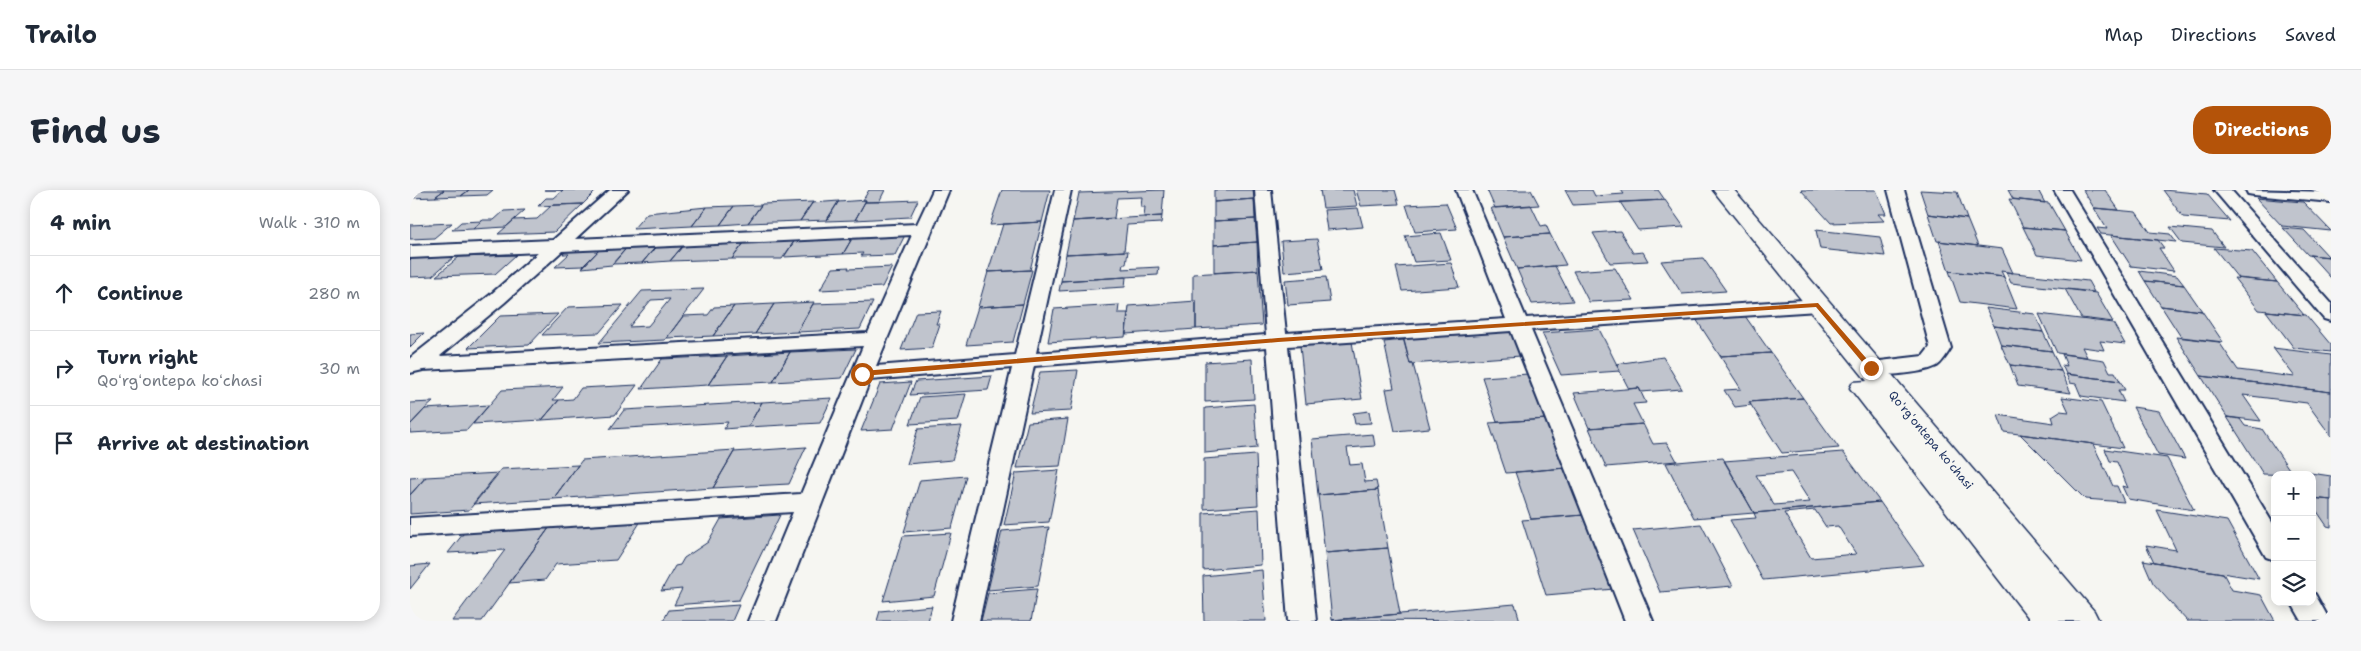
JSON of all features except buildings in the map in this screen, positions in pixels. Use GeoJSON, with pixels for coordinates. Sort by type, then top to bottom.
{"type":"FeatureCollection","features":[{"type":"Feature","properties":{"kind":"main road","name":"Qoʻrgʻontepa koʻchasi"},"geometry":{"type":"LineString","coordinates":[[1704,190],[1808,305],[1871,368],[2082,621]]}},
{"type":"Feature","properties":{"kind":"main road","name":"Qoʻrgʻontepa koʻchasi"},"geometry":{"type":"LineString","coordinates":[[1723,190],[1808,305],[2051,621]]}},
{"type":"Feature","properties":{"kind":"street"},"geometry":{"type":"LineString","coordinates":[[412,366],[497,299],[620,190]]}},
{"type":"Feature","properties":{"kind":"street"},"geometry":{"type":"LineString","coordinates":[[762,621],[876,339],[941,190]]}},
{"type":"Feature","properties":{"kind":"street"},"geometry":{"type":"LineString","coordinates":[[965,621],[1063,190]]}},
{"type":"Feature","properties":{"kind":"street"},"geometry":{"type":"LineString","coordinates":[[1263,190],[1302,621]]}},
{"type":"Feature","properties":{"kind":"street"},"geometry":{"type":"LineString","coordinates":[[1464,190],[1639,621]]}},
{"type":"Feature","properties":{"kind":"street"},"geometry":{"type":"LineString","coordinates":[[1871,368],[1908,366],[1930,361],[1941,348],[1896,190]]}},
{"type":"Feature","properties":{"kind":"street"},"geometry":{"type":"LineString","coordinates":[[2062,190],[2271,543]]}},
{"type":"Feature","properties":{"kind":"street"},"geometry":{"type":"LineString","coordinates":[[2222,190],[2331,315]]}},
{"type":"Feature","properties":{"kind":"street"},"geometry":{"type":"LineString","coordinates":[[2254,190],[2331,198]]}},
{"type":"Feature","properties":{"kind":"street"},"geometry":{"type":"LineString","coordinates":[[410,252],[923,229]]}},
{"type":"Feature","properties":{"kind":"street"},"geometry":{"type":"LineString","coordinates":[[862,374],[1278,340],[1808,305]]}},
{"type":"Feature","properties":{"kind":"street"},"geometry":{"type":"LineString","coordinates":[[412,366],[876,339]]}},
{"type":"Feature","properties":{"kind":"street"},"geometry":{"type":"LineString","coordinates":[[410,527],[810,502]]}},
{"type":"Feature","properties":{"kind":"street"},"geometry":{"type":"LineString","coordinates":[[2307,606],[2316,621]]}},
{"type":"Feature","properties":{"kind":"route"},"geometry":{"type":"LineString","coordinates":[[862,374],[1278,340],[1818,305],[1871,368]]}}]}
